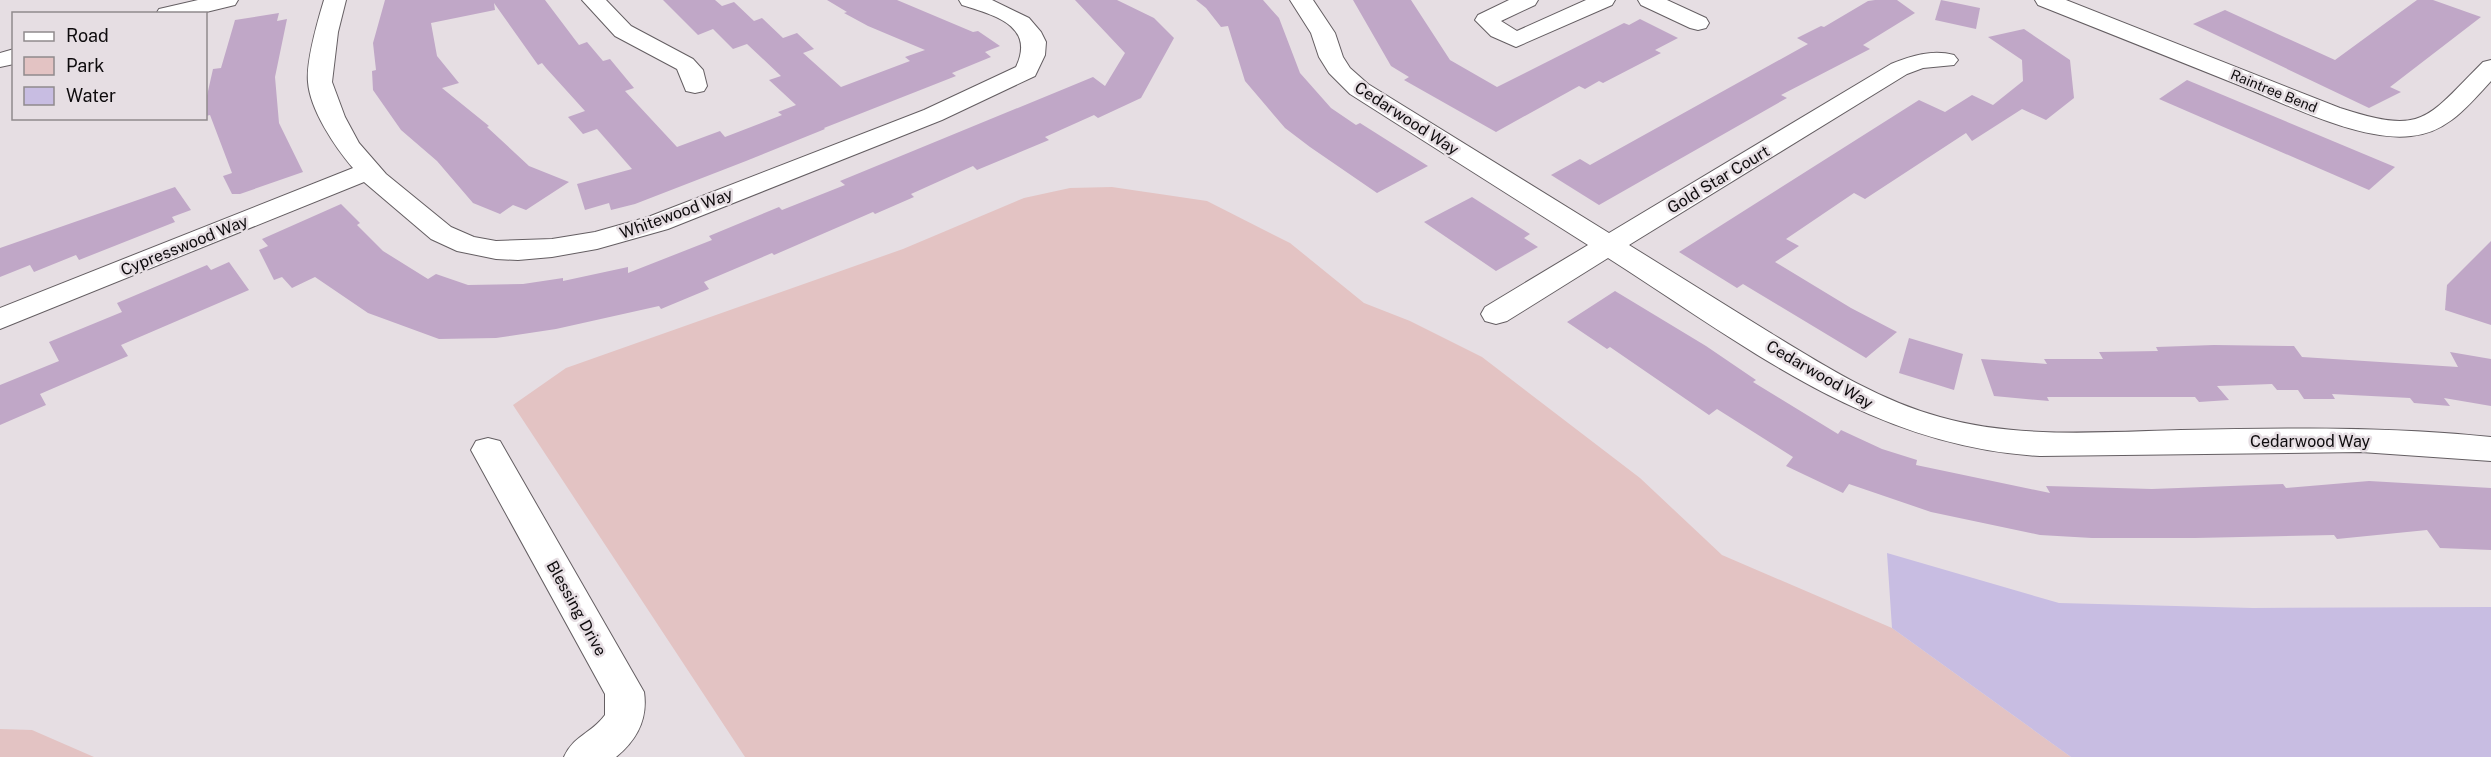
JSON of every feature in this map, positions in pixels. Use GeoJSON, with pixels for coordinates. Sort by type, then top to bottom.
{"type":"FeatureCollection","features":[{"type":"Feature","properties":{"kind":"street"},"geometry":{"type":"LineString","coordinates":[[176,12],[227,0]]}},
{"type":"Feature","properties":{"kind":"street","name":"Whitewood Way"},"geometry":{"type":"LineString","coordinates":[[335,0],[321,60],[321,90],[343,136],[368,171],[441,233],[467,245],[518,251],[597,240],[637,230],[933,115],[1026,71],[1033,54],[1033,39],[1030,30],[1007,13],[970,0]]}},
{"type":"Feature","properties":{"kind":"street"},"geometry":{"type":"LineString","coordinates":[[593,0],[623,31],[685,64],[691,70],[695,86]]}},
{"type":"Feature","properties":{"kind":"street","name":"Cedarwood Way"},"geometry":{"type":"LineString","coordinates":[[1301,0],[1318,23],[1331,57],[1341,73],[1359,89],[1820,378],[1882,409],[1946,431],[1991,440],[2044,444],[2357,440],[2436,443],[2491,449]]}},
{"type":"Feature","properties":{"kind":"street"},"geometry":{"type":"LineString","coordinates":[[1527,0],[1486,20],[1498,31],[1516,40],[1604,0]]}},
{"type":"Feature","properties":{"kind":"street"},"geometry":{"type":"LineString","coordinates":[[1648,0],[1698,23]]}},
{"type":"Feature","properties":{"kind":"street","name":"Raintree Bend"},"geometry":{"type":"LineString","coordinates":[[2046,0],[2331,113],[2376,127],[2414,128],[2437,120],[2491,67]]}},
{"type":"Feature","properties":{"kind":"street","name":"Gold Star Court"},"geometry":{"type":"LineString","coordinates":[[1496,314],[1899,69],[1920,61],[1946,60]]}},
{"type":"Feature","properties":{"kind":"street","name":"Cypresswood Way"},"geometry":{"type":"LineString","coordinates":[[0,319],[368,171]]}},
{"type":"Feature","properties":{"kind":"street","name":"Blessing Drive"},"geometry":{"type":"LineString","coordinates":[[488,450],[624,692],[627,705],[625,719],[617,732],[584,757]]}},
{"type":"Feature","properties":{"kind":"green space"},"geometry":{"type":"Polygon","coordinates":[[[1112,187],[1207,201],[1290,243],[1364,303],[1410,321],[1482,357],[1640,478],[1722,555],[1892,628],[2071,757],[745,757],[513,405],[566,368],[903,249],[1024,198],[1070,188],[1112,187]]]}},
{"type":"Feature","properties":{"kind":"green space"},"geometry":{"type":"Polygon","coordinates":[[[0,729],[32,730],[94,757],[0,757],[0,729]]]}},
{"type":"Feature","properties":{"kind":"water"},"geometry":{"type":"Polygon","coordinates":[[[1887,553],[2059,603],[2253,608],[2491,607],[2491,757],[2071,757],[1892,628],[1887,553]]]}},
{"type":"Feature","properties":{"kind":"building"},"geometry":{"type":"Polygon","coordinates":[[[385,0],[545,0],[579,45],[587,42],[603,61],[610,59],[634,88],[625,91],[677,147],[720,131],[725,137],[782,115],[778,112],[796,105],[769,80],[781,76],[747,44],[733,49],[713,29],[698,35],[663,0],[715,0],[722,6],[734,2],[754,21],[762,18],[783,38],[797,33],[814,49],[803,53],[841,87],[910,61],[905,57],[925,50],[868,26],[844,13],[847,12],[827,0],[897,0],[973,32],[978,31],[1000,46],[985,52],[991,57],[952,73],[956,76],[746,161],[635,204],[611,210],[609,203],[585,210],[577,184],[632,169],[597,129],[583,134],[568,117],[585,111],[542,63],[538,65],[494,3],[495,10],[431,23],[437,56],[459,83],[442,88],[489,126],[487,127],[529,166],[569,182],[526,210],[513,205],[500,214],[473,203],[437,161],[401,130],[373,90],[372,71],[376,70],[373,43],[385,0]]]}},
{"type":"Feature","properties":{"kind":"building"},"geometry":{"type":"Polygon","coordinates":[[[1075,0],[1117,0],[1154,18],[1174,38],[1141,98],[1098,118],[1094,115],[1045,137],[1049,140],[977,170],[973,166],[911,194],[914,197],[875,214],[873,212],[774,255],[772,253],[704,282],[709,289],[661,309],[659,306],[556,329],[496,338],[439,339],[368,313],[315,277],[292,288],[282,277],[274,280],[259,250],[268,246],[262,239],[341,204],[360,223],[357,225],[383,251],[428,279],[436,274],[468,285],[523,284],[563,278],[563,281],[628,267],[628,273],[712,240],[709,236],[779,207],[782,210],[845,185],[840,181],[1093,77],[1105,86],[1125,53],[1075,0]]]}},
{"type":"Feature","properties":{"kind":"building"},"geometry":{"type":"Polygon","coordinates":[[[1196,0],[1263,0],[1279,18],[1300,73],[1331,108],[1356,125],[1360,123],[1428,166],[1377,193],[1310,147],[1285,128],[1245,81],[1228,26],[1221,27],[1206,8],[1196,0]]]}},
{"type":"Feature","properties":{"kind":"building"},"geometry":{"type":"Polygon","coordinates":[[[1353,0],[1411,0],[1450,60],[1497,87],[1624,23],[1629,25],[1640,19],[1678,38],[1655,50],[1661,53],[1603,83],[1599,81],[1585,89],[1579,86],[1496,132],[1404,80],[1409,77],[1391,66],[1353,0]]]}},
{"type":"Feature","properties":{"kind":"building"},"geometry":{"type":"Polygon","coordinates":[[[1897,0],[1915,13],[1863,45],[1870,49],[1781,95],[1787,98],[1599,205],[1551,175],[1580,159],[1590,165],[1808,44],[1797,38],[1821,26],[1824,27],[1868,1],[1897,0]]]}},
{"type":"Feature","properties":{"kind":"building"},"geometry":{"type":"Polygon","coordinates":[[[1941,0],[1980,8],[1976,29],[1935,20],[1941,0]]]}},
{"type":"Feature","properties":{"kind":"building"},"geometry":{"type":"Polygon","coordinates":[[[2417,0],[2433,0],[2481,17],[2390,87],[2401,92],[2369,108],[2193,24],[2225,10],[2335,60],[2417,0]]]}},
{"type":"Feature","properties":{"kind":"building"},"geometry":{"type":"Polygon","coordinates":[[[279,13],[277,21],[287,19],[275,77],[279,123],[303,172],[240,194],[232,194],[223,176],[232,173],[210,115],[207,116],[207,96],[213,69],[221,68],[235,20],[279,13]]]}},
{"type":"Feature","properties":{"kind":"building"},"geometry":{"type":"Polygon","coordinates":[[[2024,29],[2070,60],[2074,98],[2046,120],[2022,109],[1972,141],[1966,133],[1865,199],[1854,193],[1786,239],[1799,246],[1775,262],[1851,308],[1897,332],[1866,358],[1743,284],[1737,288],[1679,252],[1919,100],[1945,112],[1972,95],[1993,105],[2023,81],[2022,60],[1988,37],[2024,29]]]}},
{"type":"Feature","properties":{"kind":"building"},"geometry":{"type":"Polygon","coordinates":[[[2187,80],[2395,167],[2369,190],[2159,99],[2187,80]]]}},
{"type":"Feature","properties":{"kind":"building"},"geometry":{"type":"Polygon","coordinates":[[[175,187],[191,210],[172,217],[175,222],[79,260],[76,255],[34,272],[30,265],[0,277],[0,248],[175,187]]]}},
{"type":"Feature","properties":{"kind":"building"},"geometry":{"type":"Polygon","coordinates":[[[1472,197],[1530,234],[1524,238],[1538,247],[1496,271],[1424,222],[1472,197]]]}},
{"type":"Feature","properties":{"kind":"building"},"geometry":{"type":"Polygon","coordinates":[[[2491,241],[2491,325],[2445,310],[2447,285],[2491,241]]]}},
{"type":"Feature","properties":{"kind":"building"},"geometry":{"type":"Polygon","coordinates":[[[229,262],[249,290],[121,345],[128,356],[40,394],[46,405],[0,425],[0,385],[59,361],[49,342],[122,312],[117,303],[207,265],[211,270],[229,262]]]}},
{"type":"Feature","properties":{"kind":"building"},"geometry":{"type":"Polygon","coordinates":[[[1615,291],[1706,346],[1756,380],[1753,382],[1838,434],[1841,430],[1882,449],[1917,460],[1916,465],[2050,493],[2046,486],[2152,489],[2283,484],[2286,488],[2369,481],[2491,488],[2491,550],[2440,548],[2427,530],[2337,539],[2334,535],[2092,538],[2040,535],[1931,512],[1849,484],[1843,493],[1786,466],[1793,457],[1717,409],[1709,415],[1610,347],[1607,349],[1567,322],[1615,291]]]}},
{"type":"Feature","properties":{"kind":"building"},"geometry":{"type":"Polygon","coordinates":[[[1909,338],[1963,354],[1954,390],[1899,373],[1909,338]]]}},
{"type":"Feature","properties":{"kind":"building"},"geometry":{"type":"Polygon","coordinates":[[[2294,346],[2302,357],[2458,367],[2450,352],[2491,359],[2491,406],[2444,398],[2450,406],[2414,403],[2410,398],[2332,394],[2335,399],[2304,399],[2298,390],[2277,390],[2272,384],[2217,386],[2229,400],[2199,402],[2195,397],[2047,397],[2049,401],[1994,396],[1981,359],[2047,364],[2044,359],[2103,359],[2099,352],[2158,351],[2156,347],[2294,346]]]}}]}
